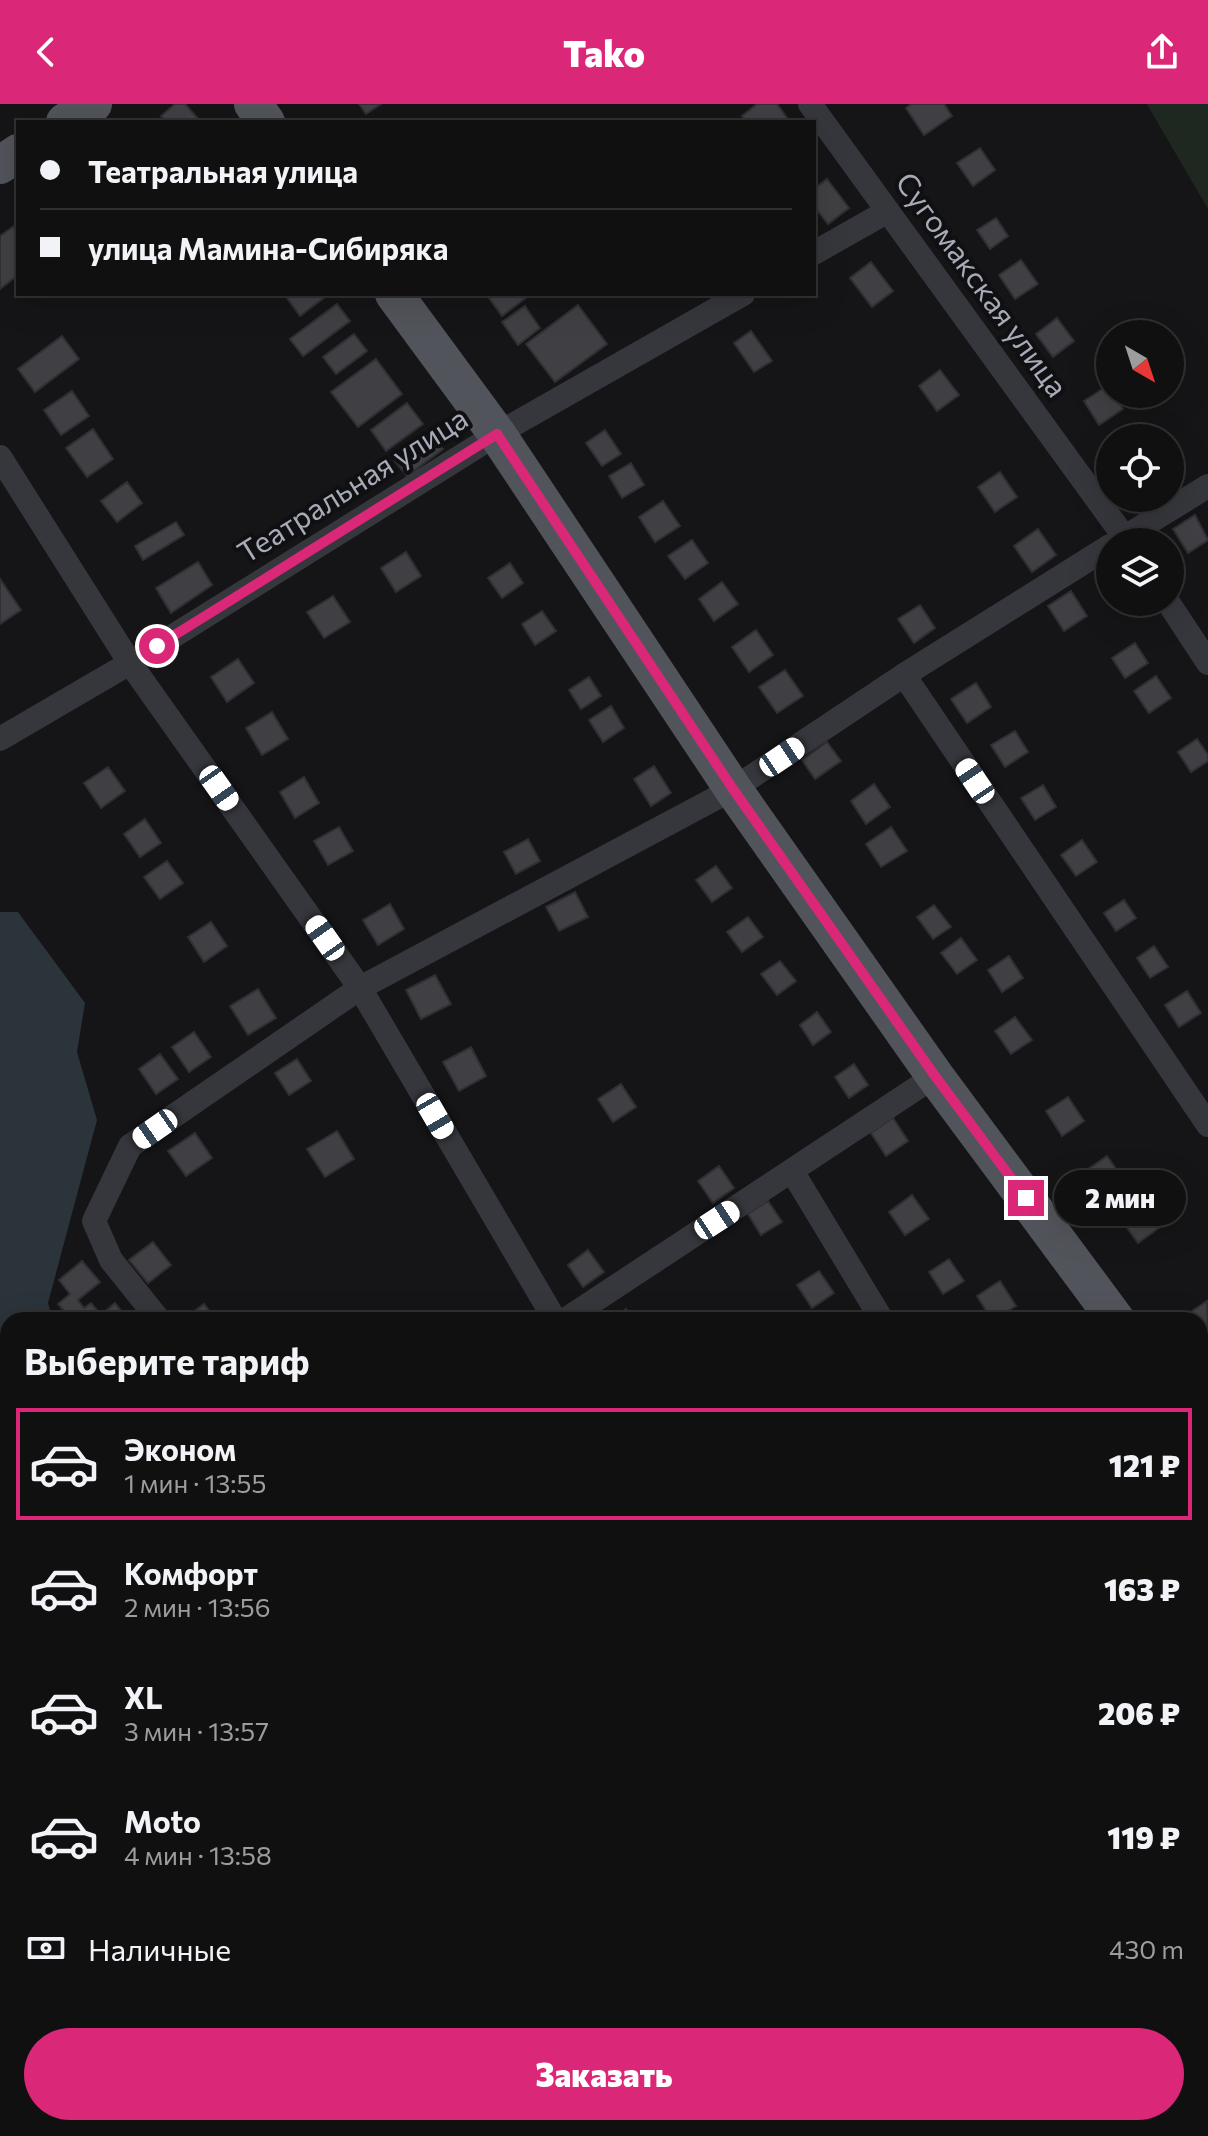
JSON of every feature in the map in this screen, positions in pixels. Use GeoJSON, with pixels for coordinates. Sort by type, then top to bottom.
{"type":"FeatureCollection","features":[{"type":"Feature","properties":{"kind":"main road"},"geometry":{"type":"LineString","coordinates":[[68,120],[93,104]]}},
{"type":"Feature","properties":{"kind":"main road"},"geometry":{"type":"LineString","coordinates":[[395,296],[497,434],[733,789],[935,1076],[1110,1312]]}},
{"type":"Feature","properties":{"kind":"street","name":"Сугомакская улица"},"geometry":{"type":"LineString","coordinates":[[810,104],[1110,528]]}},
{"type":"Feature","properties":{"kind":"street"},"geometry":{"type":"LineString","coordinates":[[816,252],[888,211]]}},
{"type":"Feature","properties":{"kind":"street","name":"Театральная улица"},"geometry":{"type":"LineString","coordinates":[[0,739],[130,663],[497,434],[739,296]]}},
{"type":"Feature","properties":{"kind":"street"},"geometry":{"type":"LineString","coordinates":[[0,457],[130,663],[360,988],[550,1312]]}},
{"type":"Feature","properties":{"kind":"street"},"geometry":{"type":"LineString","coordinates":[[1142,528],[1208,486]]}},
{"type":"Feature","properties":{"kind":"street"},"geometry":{"type":"LineString","coordinates":[[153,1312],[111,1260],[94,1221],[130,1146],[360,988],[733,789],[904,675],[1096,557]]}},
{"type":"Feature","properties":{"kind":"street"},"geometry":{"type":"LineString","coordinates":[[1177,616],[1208,663]]}},
{"type":"Feature","properties":{"kind":"street"},"geometry":{"type":"LineString","coordinates":[[904,675],[1208,1125]]}},
{"type":"Feature","properties":{"kind":"street"},"geometry":{"type":"LineString","coordinates":[[577,1312],[935,1076]]}},
{"type":"Feature","properties":{"kind":"street"},"geometry":{"type":"LineString","coordinates":[[792,1171],[877,1312]]}},
{"type":"Feature","properties":{"kind":"shaded area"},"geometry":{"type":"Polygon","coordinates":[[[1208,104],[1208,209],[1148,106],[1208,104]]]}},
{"type":"Feature","properties":{"kind":"shaded area"},"geometry":{"type":"Polygon","coordinates":[[[0,912],[18,912],[85,1003],[77,1052],[97,1120],[48,1303],[51,1312],[0,1312],[0,912]]]}},
{"type":"Feature","properties":{"kind":"building"},"geometry":{"type":"Polygon","coordinates":[[[175,104],[185,104],[199,120],[164,120],[161,116],[175,104]]]}},
{"type":"Feature","properties":{"kind":"building"},"geometry":{"type":"Polygon","coordinates":[[[359,104],[381,104],[366,114],[359,104]]]}},
{"type":"Feature","properties":{"kind":"building"},"geometry":{"type":"Polygon","coordinates":[[[757,104],[777,104],[789,120],[745,120],[742,116],[757,104]]]}},
{"type":"Feature","properties":{"kind":"building"},"geometry":{"type":"Polygon","coordinates":[[[912,104],[944,104],[952,116],[924,135],[906,108],[912,104]]]}},
{"type":"Feature","properties":{"kind":"building"},"geometry":{"type":"Polygon","coordinates":[[[980,148],[995,170],[973,186],[957,163],[980,148]]]}},
{"type":"Feature","properties":{"kind":"building"},"geometry":{"type":"Polygon","coordinates":[[[827,179],[849,208],[828,224],[816,209],[816,187],[827,179]]]}},
{"type":"Feature","properties":{"kind":"building"},"geometry":{"type":"Polygon","coordinates":[[[996,218],[1008,236],[990,249],[977,230],[996,218]]]}},
{"type":"Feature","properties":{"kind":"building"},"geometry":{"type":"Polygon","coordinates":[[[14,226],[16,228],[16,277],[0,289],[0,236],[14,226]]]}},
{"type":"Feature","properties":{"kind":"building"},"geometry":{"type":"Polygon","coordinates":[[[1021,260],[1038,284],[1015,299],[999,275],[1021,260]]]}},
{"type":"Feature","properties":{"kind":"building"},"geometry":{"type":"Polygon","coordinates":[[[871,262],[893,291],[872,307],[850,278],[871,262]]]}},
{"type":"Feature","properties":{"kind":"building"},"geometry":{"type":"Polygon","coordinates":[[[286,296],[326,296],[300,316],[286,296]]]}},
{"type":"Feature","properties":{"kind":"building"},"geometry":{"type":"Polygon","coordinates":[[[492,296],[528,296],[502,316],[489,298],[492,296]]]}},
{"type":"Feature","properties":{"kind":"building"},"geometry":{"type":"Polygon","coordinates":[[[337,304],[350,321],[303,356],[290,339],[337,304]]]}},
{"type":"Feature","properties":{"kind":"building"},"geometry":{"type":"Polygon","coordinates":[[[578,305],[607,344],[555,382],[526,344],[578,305]]]}},
{"type":"Feature","properties":{"kind":"building"},"geometry":{"type":"Polygon","coordinates":[[[525,306],[540,328],[518,345],[502,322],[525,306]]]}},
{"type":"Feature","properties":{"kind":"building"},"geometry":{"type":"Polygon","coordinates":[[[1057,318],[1074,341],[1053,357],[1036,334],[1057,318]]]}},
{"type":"Feature","properties":{"kind":"building"},"geometry":{"type":"Polygon","coordinates":[[[751,331],[772,361],[754,372],[734,343],[751,331]]]}},
{"type":"Feature","properties":{"kind":"building"},"geometry":{"type":"Polygon","coordinates":[[[354,334],[367,351],[336,374],[323,357],[354,334]]]}},
{"type":"Feature","properties":{"kind":"building"},"geometry":{"type":"Polygon","coordinates":[[[62,336],[79,359],[35,392],[18,369],[62,336]]]}},
{"type":"Feature","properties":{"kind":"building"},"geometry":{"type":"Polygon","coordinates":[[[376,359],[402,394],[358,427],[331,392],[376,359]]]}},
{"type":"Feature","properties":{"kind":"building"},"geometry":{"type":"Polygon","coordinates":[[[940,370],[959,395],[937,411],[919,386],[940,370]]]}},
{"type":"Feature","properties":{"kind":"building"},"geometry":{"type":"Polygon","coordinates":[[[72,391],[89,416],[61,435],[44,410],[72,391]]]}},
{"type":"Feature","properties":{"kind":"building"},"geometry":{"type":"Polygon","coordinates":[[[1096,393],[1096,408],[1123,409],[1098,424],[1084,401],[1096,393]]]}},
{"type":"Feature","properties":{"kind":"building"},"geometry":{"type":"Polygon","coordinates":[[[407,403],[423,424],[386,451],[371,430],[407,403]]]}},
{"type":"Feature","properties":{"kind":"building"},"geometry":{"type":"Polygon","coordinates":[[[93,429],[113,459],[87,477],[66,448],[93,429]]]}},
{"type":"Feature","properties":{"kind":"building"},"geometry":{"type":"Polygon","coordinates":[[[605,430],[621,454],[602,466],[586,443],[605,430]]]}},
{"type":"Feature","properties":{"kind":"building"},"geometry":{"type":"Polygon","coordinates":[[[430,433],[443,449],[407,476],[394,460],[430,433]]]}},
{"type":"Feature","properties":{"kind":"building"},"geometry":{"type":"Polygon","coordinates":[[[631,463],[644,485],[622,498],[609,476],[631,463]]]}},
{"type":"Feature","properties":{"kind":"building"},"geometry":{"type":"Polygon","coordinates":[[[1000,472],[1017,497],[995,512],[978,487],[1000,472]]]}},
{"type":"Feature","properties":{"kind":"building"},"geometry":{"type":"Polygon","coordinates":[[[127,482],[142,503],[117,522],[101,501],[127,482]]]}},
{"type":"Feature","properties":{"kind":"building"},"geometry":{"type":"Polygon","coordinates":[[[663,501],[680,526],[655,542],[639,517],[663,501]]]}},
{"type":"Feature","properties":{"kind":"building"},"geometry":{"type":"Polygon","coordinates":[[[1195,515],[1208,540],[1188,553],[1184,547],[1184,528],[1175,528],[1195,515]]]}},
{"type":"Feature","properties":{"kind":"building"},"geometry":{"type":"Polygon","coordinates":[[[176,522],[184,535],[143,560],[135,546],[176,522]]]}},
{"type":"Feature","properties":{"kind":"building"},"geometry":{"type":"Polygon","coordinates":[[[1038,529],[1056,555],[1032,572],[1014,546],[1038,529]]]}},
{"type":"Feature","properties":{"kind":"building"},"geometry":{"type":"Polygon","coordinates":[[[692,540],[708,563],[685,579],[668,556],[692,540]]]}},
{"type":"Feature","properties":{"kind":"building"},"geometry":{"type":"Polygon","coordinates":[[[406,552],[421,576],[396,592],[381,568],[406,552]]]}},
{"type":"Feature","properties":{"kind":"building"},"geometry":{"type":"Polygon","coordinates":[[[198,562],[212,585],[171,613],[156,588],[198,562]]]}},
{"type":"Feature","properties":{"kind":"building"},"geometry":{"type":"Polygon","coordinates":[[[510,563],[523,583],[502,598],[488,578],[510,563]]]}},
{"type":"Feature","properties":{"kind":"building"},"geometry":{"type":"Polygon","coordinates":[[[0,579],[21,610],[0,624],[0,579]]]}},
{"type":"Feature","properties":{"kind":"building"},"geometry":{"type":"Polygon","coordinates":[[[722,582],[738,604],[714,621],[699,599],[722,582]]]}},
{"type":"Feature","properties":{"kind":"building"},"geometry":{"type":"Polygon","coordinates":[[[1071,591],[1087,616],[1064,631],[1048,606],[1071,591]]]}},
{"type":"Feature","properties":{"kind":"building"},"geometry":{"type":"Polygon","coordinates":[[[333,596],[350,622],[324,638],[307,612],[333,596]]]}},
{"type":"Feature","properties":{"kind":"building"},"geometry":{"type":"Polygon","coordinates":[[[920,605],[935,628],[914,643],[898,619],[920,605]]]}},
{"type":"Feature","properties":{"kind":"building"},"geometry":{"type":"Polygon","coordinates":[[[542,611],[556,631],[535,645],[522,624],[542,611]]]}},
{"type":"Feature","properties":{"kind":"building"},"geometry":{"type":"Polygon","coordinates":[[[756,630],[773,655],[749,672],[732,647],[756,630]]]}},
{"type":"Feature","properties":{"kind":"building"},"geometry":{"type":"Polygon","coordinates":[[[1135,643],[1148,663],[1125,678],[1112,658],[1135,643]]]}},
{"type":"Feature","properties":{"kind":"building"},"geometry":{"type":"Polygon","coordinates":[[[238,659],[254,683],[227,702],[211,677],[238,659]]]}},
{"type":"Feature","properties":{"kind":"building"},"geometry":{"type":"Polygon","coordinates":[[[785,670],[803,696],[777,713],[759,687],[785,670]]]}},
{"type":"Feature","properties":{"kind":"building"},"geometry":{"type":"Polygon","coordinates":[[[1156,676],[1171,698],[1149,713],[1134,691],[1156,676]]]}},
{"type":"Feature","properties":{"kind":"building"},"geometry":{"type":"Polygon","coordinates":[[[589,677],[601,696],[581,709],[569,690],[589,677]]]}},
{"type":"Feature","properties":{"kind":"building"},"geometry":{"type":"Polygon","coordinates":[[[976,683],[991,707],[967,723],[951,699],[976,683]]]}},
{"type":"Feature","properties":{"kind":"building"},"geometry":{"type":"Polygon","coordinates":[[[611,706],[624,728],[603,742],[589,720],[611,706]]]}},
{"type":"Feature","properties":{"kind":"building"},"geometry":{"type":"Polygon","coordinates":[[[272,712],[288,739],[262,755],[246,728],[272,712]]]}},
{"type":"Feature","properties":{"kind":"building"},"geometry":{"type":"Polygon","coordinates":[[[1015,731],[1028,752],[1005,767],[991,745],[1015,731]]]}},
{"type":"Feature","properties":{"kind":"building"},"geometry":{"type":"Polygon","coordinates":[[[1197,739],[1208,755],[1208,761],[1191,772],[1178,752],[1197,739]]]}},
{"type":"Feature","properties":{"kind":"building"},"geometry":{"type":"Polygon","coordinates":[[[827,742],[841,761],[815,779],[802,760],[827,742]]]}},
{"type":"Feature","properties":{"kind":"building"},"geometry":{"type":"Polygon","coordinates":[[[654,766],[671,793],[651,806],[634,779],[654,766]]]}},
{"type":"Feature","properties":{"kind":"building"},"geometry":{"type":"Polygon","coordinates":[[[108,767],[125,791],[101,808],[84,783],[108,767]]]}},
{"type":"Feature","properties":{"kind":"building"},"geometry":{"type":"Polygon","coordinates":[[[304,777],[319,803],[295,818],[280,792],[304,777]]]}},
{"type":"Feature","properties":{"kind":"building"},"geometry":{"type":"Polygon","coordinates":[[[874,784],[890,807],[866,824],[851,801],[874,784]]]}},
{"type":"Feature","properties":{"kind":"building"},"geometry":{"type":"Polygon","coordinates":[[[1043,785],[1056,807],[1035,820],[1021,798],[1043,785]]]}},
{"type":"Feature","properties":{"kind":"building"},"geometry":{"type":"Polygon","coordinates":[[[145,819],[161,843],[140,857],[124,834],[145,819]]]}},
{"type":"Feature","properties":{"kind":"building"},"geometry":{"type":"Polygon","coordinates":[[[339,827],[353,851],[328,865],[314,841],[339,827]]]}},
{"type":"Feature","properties":{"kind":"building"},"geometry":{"type":"Polygon","coordinates":[[[891,827],[907,851],[881,867],[866,844],[891,827]]]}},
{"type":"Feature","properties":{"kind":"building"},"geometry":{"type":"Polygon","coordinates":[[[528,839],[540,861],[516,874],[504,852],[528,839]]]}},
{"type":"Feature","properties":{"kind":"building"},"geometry":{"type":"Polygon","coordinates":[[[1082,840],[1097,862],[1076,876],[1061,855],[1082,840]]]}},
{"type":"Feature","properties":{"kind":"building"},"geometry":{"type":"Polygon","coordinates":[[[167,861],[183,883],[160,899],[144,877],[167,861]]]}},
{"type":"Feature","properties":{"kind":"building"},"geometry":{"type":"Polygon","coordinates":[[[716,866],[732,888],[712,902],[696,880],[716,866]]]}},
{"type":"Feature","properties":{"kind":"building"},"geometry":{"type":"Polygon","coordinates":[[[575,892],[588,917],[559,931],[546,907],[575,892]]]}},
{"type":"Feature","properties":{"kind":"building"},"geometry":{"type":"Polygon","coordinates":[[[1124,900],[1136,918],[1116,931],[1104,913],[1124,900]]]}},
{"type":"Feature","properties":{"kind":"building"},"geometry":{"type":"Polygon","coordinates":[[[390,904],[404,929],[378,945],[363,920],[390,904]]]}},
{"type":"Feature","properties":{"kind":"building"},"geometry":{"type":"Polygon","coordinates":[[[934,905],[951,927],[933,939],[917,917],[934,905]]]}},
{"type":"Feature","properties":{"kind":"building"},"geometry":{"type":"Polygon","coordinates":[[[748,917],[763,937],[742,952],[727,932],[748,917]]]}},
{"type":"Feature","properties":{"kind":"building"},"geometry":{"type":"Polygon","coordinates":[[[211,922],[227,946],[204,962],[188,937],[211,922]]]}},
{"type":"Feature","properties":{"kind":"building"},"geometry":{"type":"Polygon","coordinates":[[[961,938],[977,960],[957,974],[941,953],[961,938]]]}},
{"type":"Feature","properties":{"kind":"building"},"geometry":{"type":"Polygon","coordinates":[[[1154,946],[1168,967],[1150,978],[1137,958],[1154,946]]]}},
{"type":"Feature","properties":{"kind":"building"},"geometry":{"type":"Polygon","coordinates":[[[1009,956],[1023,978],[1002,992],[988,970],[1009,956]]]}},
{"type":"Feature","properties":{"kind":"building"},"geometry":{"type":"Polygon","coordinates":[[[780,961],[796,981],[777,995],[761,974],[780,961]]]}},
{"type":"Feature","properties":{"kind":"building"},"geometry":{"type":"Polygon","coordinates":[[[435,975],[451,1004],[421,1019],[406,990],[435,975]]]}},
{"type":"Feature","properties":{"kind":"building"},"geometry":{"type":"Polygon","coordinates":[[[258,989],[276,1018],[248,1035],[230,1006],[258,989]]]}},
{"type":"Feature","properties":{"kind":"building"},"geometry":{"type":"Polygon","coordinates":[[[1187,991],[1201,1013],[1179,1027],[1165,1005],[1187,991]]]}},
{"type":"Feature","properties":{"kind":"building"},"geometry":{"type":"Polygon","coordinates":[[[817,1012],[831,1032],[813,1045],[800,1025],[817,1012]]]}},
{"type":"Feature","properties":{"kind":"building"},"geometry":{"type":"Polygon","coordinates":[[[1015,1017],[1032,1040],[1011,1054],[995,1031],[1015,1017]]]}},
{"type":"Feature","properties":{"kind":"building"},"geometry":{"type":"Polygon","coordinates":[[[194,1032],[211,1057],[189,1072],[172,1047],[194,1032]]]}},
{"type":"Feature","properties":{"kind":"building"},"geometry":{"type":"Polygon","coordinates":[[[471,1047],[486,1076],[459,1091],[443,1062],[471,1047]]]}},
{"type":"Feature","properties":{"kind":"building"},"geometry":{"type":"Polygon","coordinates":[[[160,1054],[178,1079],[156,1094],[139,1069],[160,1054]]]}},
{"type":"Feature","properties":{"kind":"building"},"geometry":{"type":"Polygon","coordinates":[[[297,1059],[311,1081],[289,1095],[275,1073],[297,1059]]]}},
{"type":"Feature","properties":{"kind":"building"},"geometry":{"type":"Polygon","coordinates":[[[854,1064],[868,1085],[849,1098],[835,1077],[854,1064]]]}},
{"type":"Feature","properties":{"kind":"building"},"geometry":{"type":"Polygon","coordinates":[[[621,1084],[636,1107],[613,1122],[598,1099],[621,1084]]]}},
{"type":"Feature","properties":{"kind":"building"},"geometry":{"type":"Polygon","coordinates":[[[1068,1097],[1084,1121],[1062,1136],[1046,1111],[1068,1097]]]}},
{"type":"Feature","properties":{"kind":"building"},"geometry":{"type":"Polygon","coordinates":[[[893,1118],[908,1141],[886,1156],[871,1133],[893,1118]]]}},
{"type":"Feature","properties":{"kind":"building"},"geometry":{"type":"Polygon","coordinates":[[[337,1131],[354,1159],[325,1177],[307,1149],[337,1131]]]}},
{"type":"Feature","properties":{"kind":"building"},"geometry":{"type":"Polygon","coordinates":[[[195,1133],[212,1158],[186,1176],[168,1151],[195,1133]]]}},
{"type":"Feature","properties":{"kind":"building"},"geometry":{"type":"Polygon","coordinates":[[[1107,1156],[1123,1179],[1103,1193],[1087,1170],[1107,1156]]]}},
{"type":"Feature","properties":{"kind":"building"},"geometry":{"type":"Polygon","coordinates":[[[719,1166],[734,1188],[713,1203],[698,1181],[719,1166]]]}},
{"type":"Feature","properties":{"kind":"building"},"geometry":{"type":"Polygon","coordinates":[[[912,1195],[929,1219],[905,1235],[889,1212],[912,1195]]]}},
{"type":"Feature","properties":{"kind":"building"},"geometry":{"type":"Polygon","coordinates":[[[768,1201],[782,1222],[761,1235],[748,1214],[768,1201]]]}},
{"type":"Feature","properties":{"kind":"building"},"geometry":{"type":"Polygon","coordinates":[[[1142,1202],[1160,1227],[1138,1243],[1120,1218],[1142,1202]]]}},
{"type":"Feature","properties":{"kind":"building"},"geometry":{"type":"Polygon","coordinates":[[[153,1242],[171,1265],[148,1283],[129,1260],[153,1242]]]}},
{"type":"Feature","properties":{"kind":"building"},"geometry":{"type":"Polygon","coordinates":[[[588,1250],[604,1272],[583,1287],[568,1265],[588,1250]]]}},
{"type":"Feature","properties":{"kind":"building"},"geometry":{"type":"Polygon","coordinates":[[[949,1259],[964,1281],[943,1294],[929,1272],[949,1259]]]}},
{"type":"Feature","properties":{"kind":"building"},"geometry":{"type":"Polygon","coordinates":[[[82,1261],[100,1282],[78,1300],[84,1308],[91,1303],[98,1312],[65,1312],[58,1304],[70,1294],[59,1280],[82,1261]]]}},
{"type":"Feature","properties":{"kind":"building"},"geometry":{"type":"Polygon","coordinates":[[[819,1271],[834,1293],[812,1308],[797,1285],[819,1271]]]}},
{"type":"Feature","properties":{"kind":"building"},"geometry":{"type":"Polygon","coordinates":[[[1000,1281],[1016,1306],[1006,1312],[987,1312],[977,1296],[1000,1281]]]}},
{"type":"Feature","properties":{"kind":"building"},"geometry":{"type":"Polygon","coordinates":[[[1207,1301],[1207,1312],[1190,1312],[1207,1301]]]}},
{"type":"Feature","properties":{"kind":"building"},"geometry":{"type":"Polygon","coordinates":[[[115,1303],[122,1312],[104,1312],[115,1303]]]}},
{"type":"Feature","properties":{"kind":"building"},"geometry":{"type":"Polygon","coordinates":[[[204,1304],[210,1312],[194,1312],[204,1304]]]}},
{"type":"Feature","properties":{"kind":"route"},"geometry":{"type":"LineString","coordinates":[[157,646],[497,434],[733,789],[935,1076],[1026,1198]]}}]}
